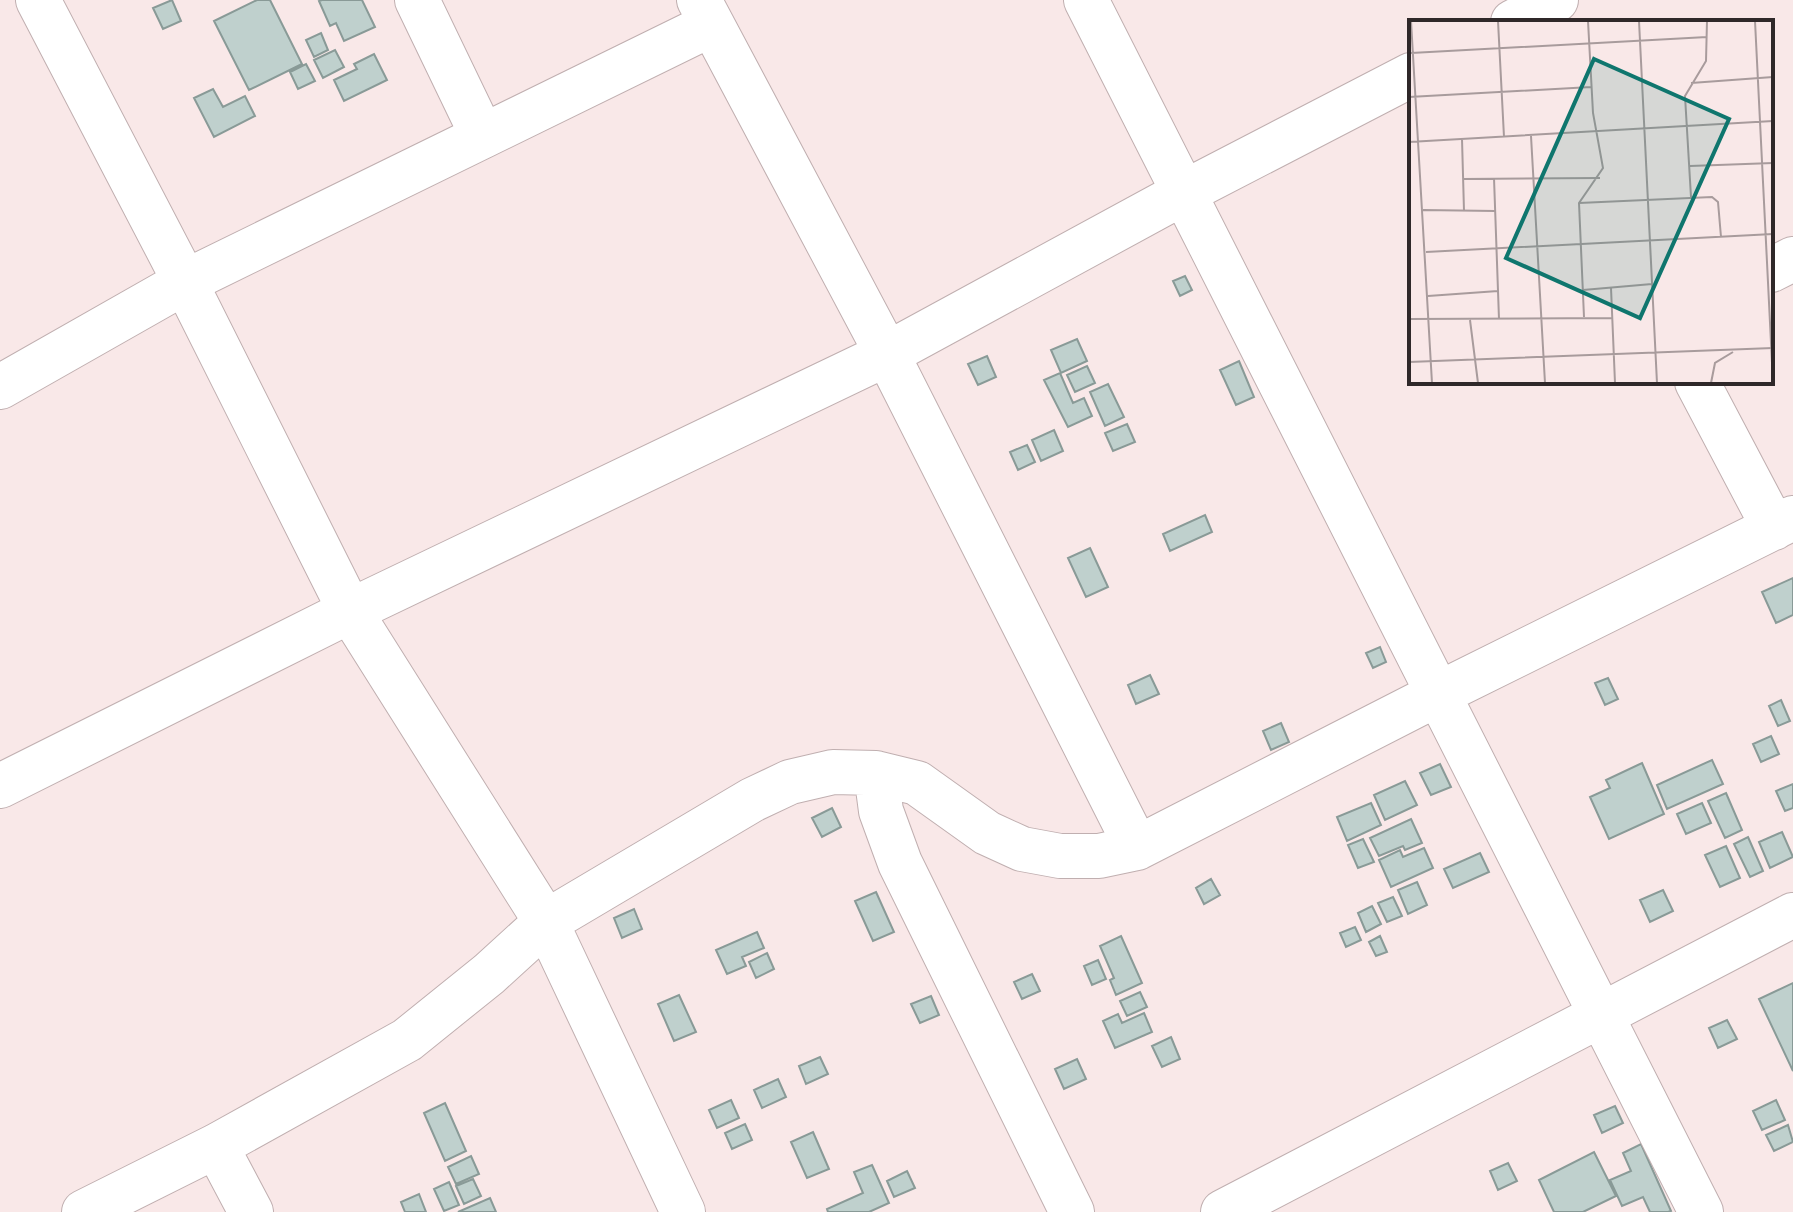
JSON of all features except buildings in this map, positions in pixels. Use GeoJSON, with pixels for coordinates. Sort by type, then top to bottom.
{"type":"FeatureCollection","features":[{"type":"Feature","properties":{"kind":"street"},"geometry":{"type":"LineString","coordinates":[[38,0],[185,282],[350,611],[546,922],[683,1212]]}},
{"type":"Feature","properties":{"kind":"street"},"geometry":{"type":"LineString","coordinates":[[417,0],[482,135]]}},
{"type":"Feature","properties":{"kind":"street"},"geometry":{"type":"LineString","coordinates":[[1086,0],[1701,1212]]}},
{"type":"Feature","properties":{"kind":"street"},"geometry":{"type":"LineString","coordinates":[[1517,20],[1556,0]]}},
{"type":"Feature","properties":{"kind":"street"},"geometry":{"type":"LineString","coordinates":[[0,387],[185,282],[482,135],[705,12],[887,354],[1137,848]]}},
{"type":"Feature","properties":{"kind":"street"},"geometry":{"type":"LineString","coordinates":[[0,786],[350,611],[887,354],[1185,192],[1409,76]]}},
{"type":"Feature","properties":{"kind":"street"},"geometry":{"type":"LineString","coordinates":[[1773,269],[1793,259]]}},
{"type":"Feature","properties":{"kind":"street"},"geometry":{"type":"LineString","coordinates":[[84,1212],[216,1146],[407,1040],[489,974],[546,922],[752,800],[790,782],[833,772],[876,773],[917,783],[987,833],[1022,849],[1060,856],[1086,856],[1137,848],[1438,694],[1784,523],[1698,384]]}},
{"type":"Feature","properties":{"kind":"street"},"geometry":{"type":"LineString","coordinates":[[876,773],[881,811],[900,863],[1072,1212]]}},
{"type":"Feature","properties":{"kind":"street"},"geometry":{"type":"LineString","coordinates":[[1223,1212],[1793,915]]}},
{"type":"Feature","properties":{"kind":"street"},"geometry":{"type":"LineString","coordinates":[[216,1146],[251,1212]]}}]}
